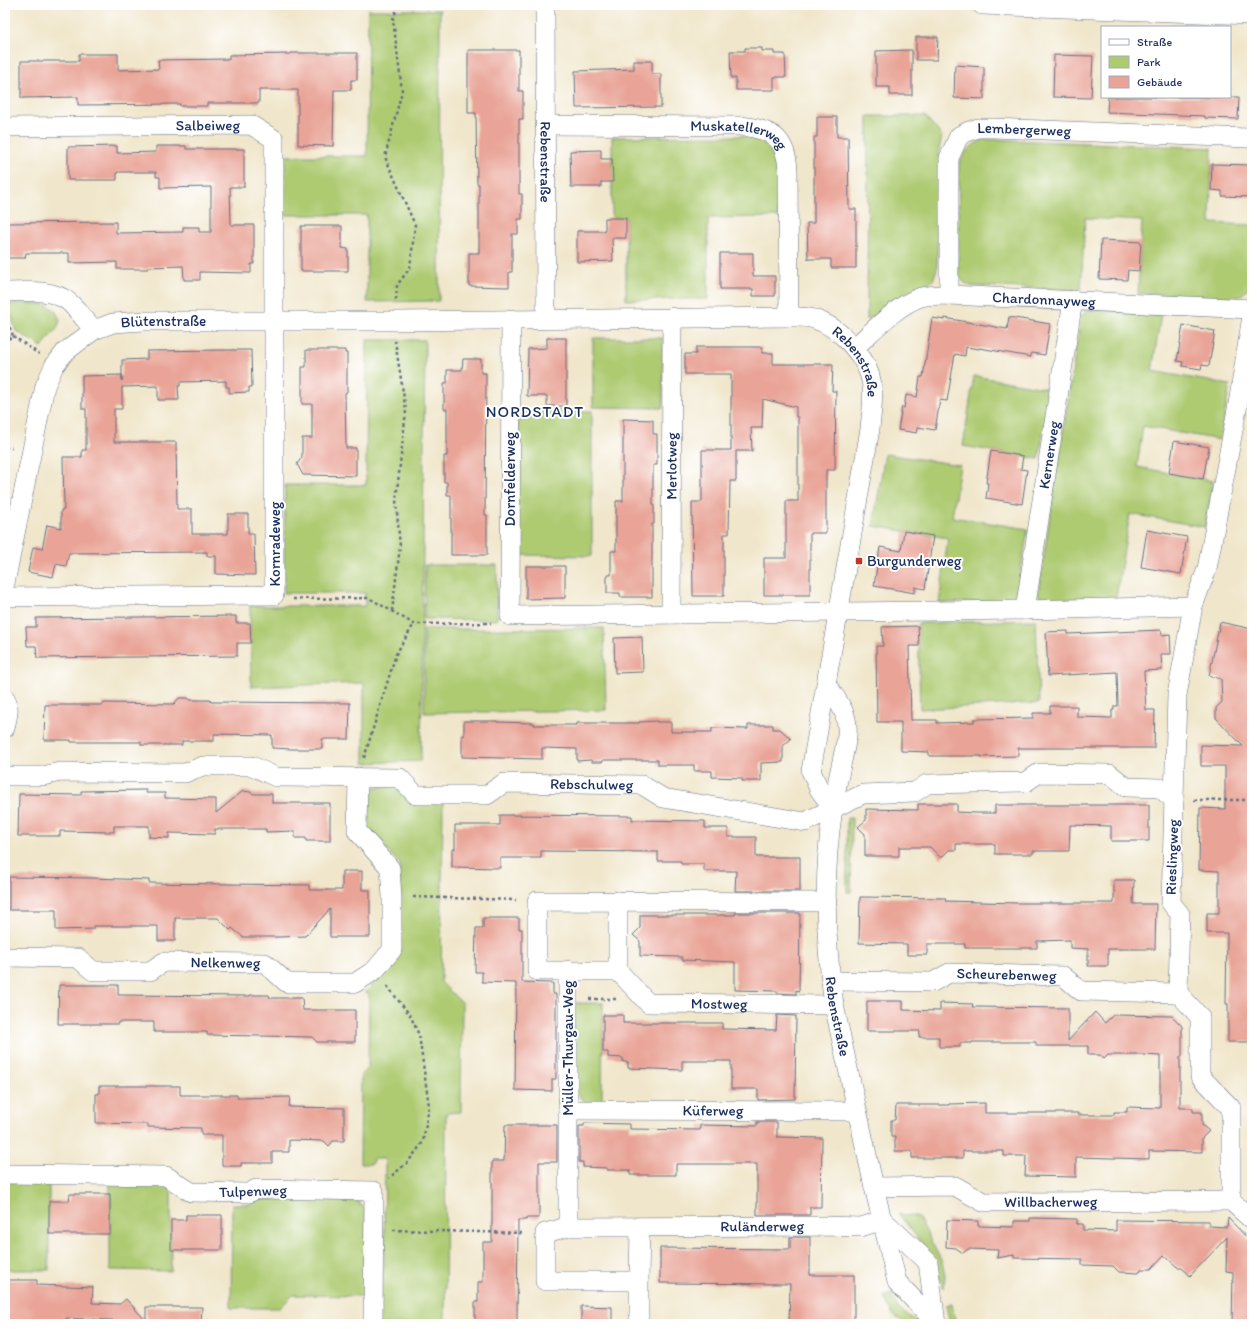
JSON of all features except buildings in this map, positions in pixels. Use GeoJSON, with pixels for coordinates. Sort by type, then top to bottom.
{"type":"FeatureCollection","features":[{"type":"Feature","properties":{"kind":"street","name":"Rebenstraße"},"geometry":{"type":"LineString","coordinates":[[545,5],[546,318]]}},
{"type":"Feature","properties":{"kind":"street"},"geometry":{"type":"LineString","coordinates":[[982,5],[1252,15]]}},
{"type":"Feature","properties":{"kind":"street","name":"Salbeiweg"},"geometry":{"type":"LineString","coordinates":[[5,127],[251,125],[274,139],[275,320]]}},
{"type":"Feature","properties":{"kind":"street","name":"Muskatellerweg"},"geometry":{"type":"LineString","coordinates":[[545,125],[740,126],[754,127],[766,131],[778,139],[783,146],[787,157],[788,170],[789,317]]}},
{"type":"Feature","properties":{"kind":"street","name":"Lembergerweg"},"geometry":{"type":"LineString","coordinates":[[949,295],[949,158],[959,136],[978,128],[992,128],[1252,139]]}},
{"type":"Feature","properties":{"kind":"street"},"geometry":{"type":"LineString","coordinates":[[5,292],[39,292],[61,297],[70,303],[94,330]]}},
{"type":"Feature","properties":{"kind":"street","name":"Chardonnayweg"},"geometry":{"type":"LineString","coordinates":[[854,348],[898,310],[913,301],[930,295],[1073,300],[1252,309]]}},
{"type":"Feature","properties":{"kind":"street","name":"Kernerweg"},"geometry":{"type":"LineString","coordinates":[[1025,610],[1073,300]]}},
{"type":"Feature","properties":{"kind":"street"},"geometry":{"type":"LineString","coordinates":[[510,616],[838,613],[1194,606],[1207,569],[1238,404],[1252,316]]}},
{"type":"Feature","properties":{"kind":"street","name":"Merlotweg"},"geometry":{"type":"LineString","coordinates":[[671,614],[672,318]]}},
{"type":"Feature","properties":{"kind":"street","name":"Rebenstraße"},"geometry":{"type":"LineString","coordinates":[[511,319],[814,318],[832,327],[854,348],[867,367],[872,385],[873,404],[870,429],[811,771],[819,789],[833,808]]}},
{"type":"Feature","properties":{"kind":"street","name":"Blütenstraße"},"geometry":{"type":"LineString","coordinates":[[5,582],[46,386],[54,366],[65,352],[94,330],[113,322],[144,321],[395,321],[511,319]]}},
{"type":"Feature","properties":{"kind":"street","name":"Dornfelderweg"},"geometry":{"type":"LineString","coordinates":[[510,616],[511,319]]}},
{"type":"Feature","properties":{"kind":"street","name":"Kornradeweg"},"geometry":{"type":"LineString","coordinates":[[5,597],[274,595],[275,320]]}},
{"type":"Feature","properties":{"kind":"street","name":"Rieslingweg"},"geometry":{"type":"LineString","coordinates":[[1178,993],[1180,914],[1171,903],[1177,694],[1194,606]]}},
{"type":"Feature","properties":{"kind":"street","name":"Rebenstraße"},"geometry":{"type":"LineString","coordinates":[[827,685],[844,709],[848,725],[833,808],[828,858],[827,902],[831,981],[834,1006],[874,1187],[897,1282],[936,1323]]}},
{"type":"Feature","properties":{"kind":"street"},"geometry":{"type":"LineString","coordinates":[[5,698],[8,702],[9,712],[5,728]]}},
{"type":"Feature","properties":{"kind":"street"},"geometry":{"type":"LineString","coordinates":[[5,776],[43,776],[60,772],[186,773],[203,766],[252,766],[276,777],[358,777]]}},
{"type":"Feature","properties":{"kind":"street","name":"Rebschulweg"},"geometry":{"type":"LineString","coordinates":[[358,777],[400,778],[416,795],[487,795],[504,783],[642,785],[663,798],[805,822],[863,794],[915,792],[927,784],[1026,782],[1039,773],[1110,774],[1126,787],[1160,788],[1174,800]]}},
{"type":"Feature","properties":{"kind":"street","name":"Nelkenweg"},"geometry":{"type":"LineString","coordinates":[[5,957],[78,958],[93,971],[150,971],[164,962],[266,963],[287,983],[355,983],[374,970],[392,950],[392,897],[390,868],[357,830],[358,777]]}},
{"type":"Feature","properties":{"kind":"street"},"geometry":{"type":"LineString","coordinates":[[537,901],[827,902]]}},
{"type":"Feature","properties":{"kind":"street","name":"Müller-Thurgau-Weg"},"geometry":{"type":"LineString","coordinates":[[537,901],[537,971],[568,970],[568,1227]]}},
{"type":"Feature","properties":{"kind":"street"},"geometry":{"type":"LineString","coordinates":[[618,901],[618,971],[648,1003]]}},
{"type":"Feature","properties":{"kind":"street"},"geometry":{"type":"LineString","coordinates":[[568,970],[618,971]]}},
{"type":"Feature","properties":{"kind":"street","name":"Scheurebenweg"},"geometry":{"type":"LineString","coordinates":[[831,981],[933,982],[949,972],[1063,976],[1081,991],[1178,993]]}},
{"type":"Feature","properties":{"kind":"street"},"geometry":{"type":"LineString","coordinates":[[1178,993],[1200,1017],[1200,1076],[1231,1108],[1231,1201],[1252,1220]]}},
{"type":"Feature","properties":{"kind":"street","name":"Mostweg"},"geometry":{"type":"LineString","coordinates":[[648,1003],[834,1006]]}},
{"type":"Feature","properties":{"kind":"street","name":"Küferweg"},"geometry":{"type":"LineString","coordinates":[[568,1110],[857,1111]]}},
{"type":"Feature","properties":{"kind":"street","name":"Tulpenweg"},"geometry":{"type":"LineString","coordinates":[[5,1174],[166,1176],[191,1192],[249,1193],[256,1189],[374,1191]]}},
{"type":"Feature","properties":{"kind":"street","name":"Willbacherweg"},"geometry":{"type":"LineString","coordinates":[[874,1187],[955,1186],[983,1202],[1231,1201]]}},
{"type":"Feature","properties":{"kind":"street"},"geometry":{"type":"LineString","coordinates":[[373,1324],[374,1191]]}},
{"type":"Feature","properties":{"kind":"street","name":"Rebenstraße"},"geometry":{"type":"LineString","coordinates":[[883,1220],[928,1262],[936,1323]]}},
{"type":"Feature","properties":{"kind":"street","name":"Ruländerweg"},"geometry":{"type":"LineString","coordinates":[[545,1234],[568,1227],[861,1227],[883,1220]]}},
{"type":"Feature","properties":{"kind":"street"},"geometry":{"type":"LineString","coordinates":[[639,1324],[640,1227]]}},
{"type":"Feature","properties":{"kind":"street"},"geometry":{"type":"LineString","coordinates":[[545,1234],[545,1281],[639,1281]]}},
{"type":"Feature","properties":{"kind":"path"},"geometry":{"type":"LineString","coordinates":[[5,11],[8,5]]}},
{"type":"Feature","properties":{"kind":"path"},"geometry":{"type":"LineString","coordinates":[[5,316],[13,336],[54,366]]}},
{"type":"Feature","properties":{"kind":"path"},"geometry":{"type":"LineString","coordinates":[[5,341],[13,336]]}},
{"type":"Feature","properties":{"kind":"path"},"geometry":{"type":"LineString","coordinates":[[292,599],[369,598],[414,624],[496,623],[510,616]]}},
{"type":"Feature","properties":{"kind":"path"},"geometry":{"type":"LineString","coordinates":[[358,777],[396,654],[414,624]]}},
{"type":"Feature","properties":{"kind":"path"},"geometry":{"type":"LineString","coordinates":[[1174,800],[1252,800]]}},
{"type":"Feature","properties":{"kind":"path"},"geometry":{"type":"LineString","coordinates":[[392,897],[537,901]]}},
{"type":"Feature","properties":{"kind":"path"},"geometry":{"type":"LineString","coordinates":[[374,970],[410,1015],[419,1035],[429,1106],[423,1142],[408,1162],[374,1191]]}},
{"type":"Feature","properties":{"kind":"path"},"geometry":{"type":"LineString","coordinates":[[568,999],[626,999],[648,1003]]}},
{"type":"Feature","properties":{"kind":"path"},"geometry":{"type":"LineString","coordinates":[[373,1229],[545,1234]]}},
{"type":"Feature","properties":{"kind":"green space"},"geometry":{"type":"Polygon","coordinates":[[[368,10],[440,10],[439,301],[367,302],[367,215],[284,215],[285,156],[367,156],[368,10]]]}},
{"type":"Feature","properties":{"kind":"green space"},"geometry":{"type":"Polygon","coordinates":[[[868,116],[925,116],[942,136],[939,149],[937,269],[933,280],[927,286],[905,294],[867,320],[868,116]]]}},
{"type":"Feature","properties":{"kind":"green space"},"geometry":{"type":"Polygon","coordinates":[[[744,136],[758,140],[767,146],[774,156],[779,179],[778,217],[708,218],[708,299],[626,300],[626,218],[612,218],[612,137],[744,136]]]}},
{"type":"Feature","properties":{"kind":"green space"},"geometry":{"type":"Polygon","coordinates":[[[985,139],[1212,148],[1210,223],[1252,225],[1252,271],[1248,289],[1238,296],[1230,298],[1138,293],[1142,221],[1085,218],[1081,290],[971,286],[967,284],[958,274],[959,164],[963,155],[969,148],[985,139]]]}},
{"type":"Feature","properties":{"kind":"green space"},"geometry":{"type":"Polygon","coordinates":[[[7,303],[45,304],[55,310],[60,320],[57,329],[42,347],[16,331],[7,303]]]}},
{"type":"Feature","properties":{"kind":"green space"},"geometry":{"type":"Polygon","coordinates":[[[1088,310],[1161,314],[1152,371],[1230,385],[1220,440],[1143,426],[1137,467],[1213,481],[1205,527],[1130,514],[1116,597],[1043,600],[1038,594],[1081,316],[1088,310]]]}},
{"type":"Feature","properties":{"kind":"green space"},"geometry":{"type":"Polygon","coordinates":[[[593,338],[663,338],[663,408],[593,407],[593,338]]]}},
{"type":"Feature","properties":{"kind":"green space"},"geometry":{"type":"Polygon","coordinates":[[[367,340],[425,340],[421,761],[364,763],[364,683],[251,687],[250,606],[365,606],[365,593],[284,593],[285,485],[366,485],[367,340]]]}},
{"type":"Feature","properties":{"kind":"green space"},"geometry":{"type":"Polygon","coordinates":[[[974,376],[1050,389],[1039,459],[963,446],[974,376]]]}},
{"type":"Feature","properties":{"kind":"green space"},"geometry":{"type":"Polygon","coordinates":[[[518,411],[592,411],[592,556],[517,555],[518,411]]]}},
{"type":"Feature","properties":{"kind":"green space"},"geometry":{"type":"Polygon","coordinates":[[[885,454],[960,465],[952,517],[1028,529],[1017,595],[1011,601],[939,603],[948,538],[873,526],[885,454]]]}},
{"type":"Feature","properties":{"kind":"green space"},"geometry":{"type":"Polygon","coordinates":[[[425,565],[497,565],[497,620],[424,619],[425,565]]]}},
{"type":"Feature","properties":{"kind":"green space"},"geometry":{"type":"Polygon","coordinates":[[[1036,620],[1039,703],[920,709],[918,623],[1036,620]]]}},
{"type":"Feature","properties":{"kind":"green space"},"geometry":{"type":"Polygon","coordinates":[[[604,628],[606,710],[424,713],[424,629],[604,628]]]}},
{"type":"Feature","properties":{"kind":"green space"},"geometry":{"type":"Polygon","coordinates":[[[394,786],[411,803],[443,803],[441,982],[462,1003],[461,1112],[446,1113],[445,1324],[376,1324],[377,1276],[384,1268],[385,1159],[373,1159],[372,1164],[360,1164],[361,1075],[368,1068],[369,993],[364,993],[399,958],[400,864],[366,829],[367,794],[375,787],[394,786]]]}},
{"type":"Feature","properties":{"kind":"green space"},"geometry":{"type":"Polygon","coordinates":[[[847,818],[852,818],[851,892],[847,892],[847,818]]]}},
{"type":"Feature","properties":{"kind":"green space"},"geometry":{"type":"Polygon","coordinates":[[[574,1003],[603,1003],[602,1101],[587,1104],[573,1090],[574,1003]]]}},
{"type":"Feature","properties":{"kind":"green space"},"geometry":{"type":"Polygon","coordinates":[[[5,1182],[49,1182],[49,1270],[5,1270],[5,1182]]]}},
{"type":"Feature","properties":{"kind":"green space"},"geometry":{"type":"Polygon","coordinates":[[[110,1183],[164,1183],[171,1191],[171,1271],[110,1270],[110,1183]]]}},
{"type":"Feature","properties":{"kind":"green space"},"geometry":{"type":"Polygon","coordinates":[[[256,1199],[353,1200],[360,1202],[360,1206],[364,1206],[366,1214],[365,1296],[293,1295],[280,1308],[231,1308],[232,1204],[251,1204],[256,1199]]]}},
{"type":"Feature","properties":{"kind":"green space"},"geometry":{"type":"Polygon","coordinates":[[[898,1213],[919,1218],[942,1262],[945,1276],[944,1288],[926,1249],[898,1213]]]}},
{"type":"Feature","properties":{"kind":"green space"},"geometry":{"type":"Polygon","coordinates":[[[892,1294],[898,1309],[921,1324],[906,1324],[893,1315],[884,1297],[892,1294]]]}},
{"type":"Feature","properties":{"kind":"green space"},"geometry":{"type":"Polygon","coordinates":[[[952,1304],[956,1324],[950,1324],[946,1305],[952,1304]]]}},
{"type":"Feature","properties":{"kind":"place","name":"Burgunderweg"},"geometry":{"type":"Point","coordinates":[859,561]}},
{"type":"Feature","properties":{"kind":"district","name":"NORDSTADT"},"geometry":{"type":"Point","coordinates":[535,411]}}]}
